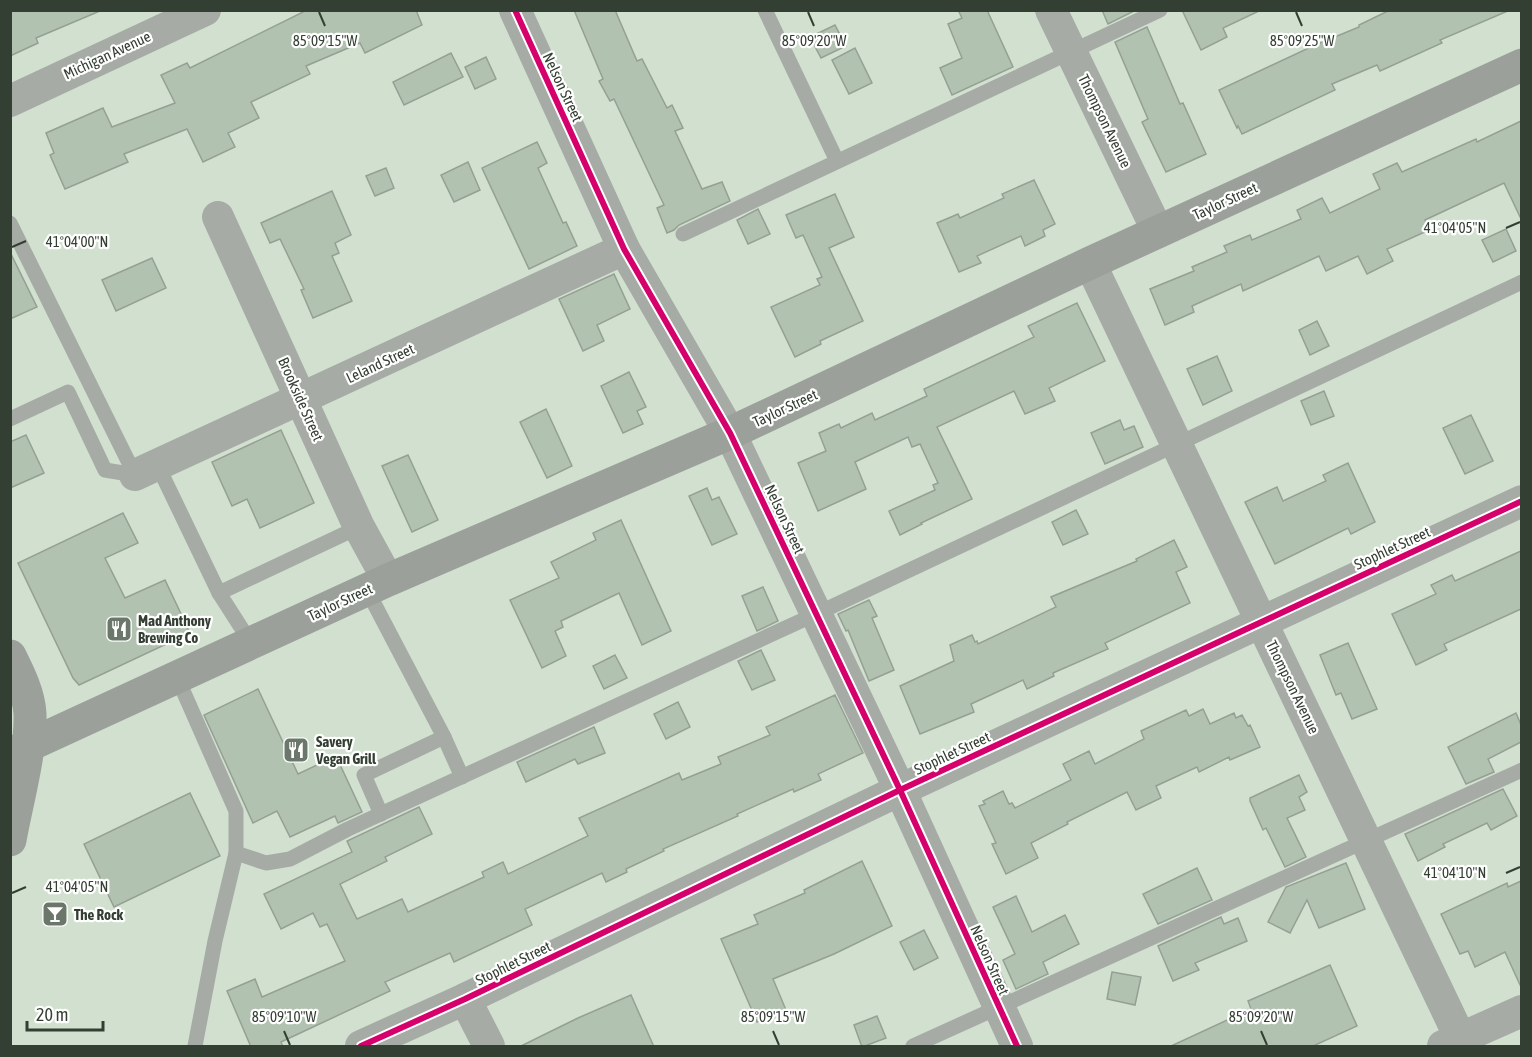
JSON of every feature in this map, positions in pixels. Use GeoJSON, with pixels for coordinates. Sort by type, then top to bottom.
{"type":"FeatureCollection","features":[{"type":"Feature","properties":{"kind":"main road","name":"Taylor Street"},"geometry":{"type":"LineString","coordinates":[[19,750],[377,585],[730,433],[1090,263],[1521,65]]}},
{"type":"Feature","properties":{"kind":"main road"},"geometry":{"type":"LineString","coordinates":[[10,657],[22,681],[30,713],[19,750],[10,840]]}},
{"type":"Feature","properties":{"kind":"street","name":"Michigan Avenue"},"geometry":{"type":"LineString","coordinates":[[10,101],[205,10]]}},
{"type":"Feature","properties":{"kind":"street","name":"Nelson Street"},"geometry":{"type":"LineString","coordinates":[[515,10],[624,249],[730,433],[900,790],[1017,1047]]}},
{"type":"Feature","properties":{"kind":"street","name":"Thompson Avenue"},"geometry":{"type":"LineString","coordinates":[[1051,10],[1158,232]]}},
{"type":"Feature","properties":{"kind":"street","name":"Brookside Street"},"geometry":{"type":"LineString","coordinates":[[218,217],[359,527],[377,585]]}},
{"type":"Feature","properties":{"kind":"street","name":"Leland Street"},"geometry":{"type":"LineString","coordinates":[[146,469],[301,400],[624,249]]}},
{"type":"Feature","properties":{"kind":"street","name":"Thompson Avenue"},"geometry":{"type":"LineString","coordinates":[[1090,263],[1365,840],[1456,1044]]}},
{"type":"Feature","properties":{"kind":"street","name":"Stophlet Street"},"geometry":{"type":"LineString","coordinates":[[361,1047],[900,790],[1521,501]]}},
{"type":"Feature","properties":{"kind":"street"},"geometry":{"type":"LineString","coordinates":[[465,999],[489,1047]]}},
{"type":"Feature","properties":{"kind":"street"},"geometry":{"type":"LineString","coordinates":[[1456,1044],[1521,1011]]}},
{"type":"Feature","properties":{"kind":"lane"},"geometry":{"type":"LineString","coordinates":[[765,10],[837,160]]}},
{"type":"Feature","properties":{"kind":"lane"},"geometry":{"type":"LineString","coordinates":[[683,234],[1160,10]]}},
{"type":"Feature","properties":{"kind":"lane"},"geometry":{"type":"LineString","coordinates":[[10,223],[146,469],[251,643]]}},
{"type":"Feature","properties":{"kind":"lane"},"geometry":{"type":"LineString","coordinates":[[236,853],[266,863],[290,859],[381,814],[816,614],[1521,282]]}},
{"type":"Feature","properties":{"kind":"lane"},"geometry":{"type":"LineString","coordinates":[[10,419],[69,393],[105,470],[146,469]]}},
{"type":"Feature","properties":{"kind":"lane"},"geometry":{"type":"LineString","coordinates":[[219,593],[359,527]]}},
{"type":"Feature","properties":{"kind":"lane"},"geometry":{"type":"LineString","coordinates":[[377,585],[462,777]]}},
{"type":"Feature","properties":{"kind":"lane"},"geometry":{"type":"LineString","coordinates":[[177,677],[236,811],[236,853],[215,941],[195,1047]]}},
{"type":"Feature","properties":{"kind":"lane"},"geometry":{"type":"LineString","coordinates":[[381,814],[364,775],[444,737]]}},
{"type":"Feature","properties":{"kind":"lane"},"geometry":{"type":"LineString","coordinates":[[913,1047],[1521,770]]}},
{"type":"Feature","properties":{"kind":"building"},"geometry":{"type":"Polygon","coordinates":[[[10,10],[100,11],[36,38],[38,43],[10,56],[10,10]]]}},
{"type":"Feature","properties":{"kind":"building"},"geometry":{"type":"Polygon","coordinates":[[[307,10],[416,10],[422,25],[365,53],[360,43],[306,66],[310,74],[251,102],[259,118],[228,133],[235,147],[203,162],[187,129],[124,154],[128,162],[65,189],[50,155],[54,153],[46,133],[103,108],[112,127],[175,103],[161,75],[187,63],[190,68],[307,10]]]}},
{"type":"Feature","properties":{"kind":"building"},"geometry":{"type":"Polygon","coordinates":[[[574,10],[615,10],[637,61],[642,59],[667,108],[672,105],[683,128],[675,131],[702,189],[722,182],[730,201],[667,233],[657,208],[664,205],[614,99],[610,101],[599,81],[603,79],[574,10]]]}},
{"type":"Feature","properties":{"kind":"building"},"geometry":{"type":"Polygon","coordinates":[[[958,10],[987,10],[1013,67],[952,95],[940,68],[962,58],[948,24],[962,18],[958,10]]]}},
{"type":"Feature","properties":{"kind":"building"},"geometry":{"type":"Polygon","coordinates":[[[1102,10],[1136,10],[1108,24],[1102,10]]]}},
{"type":"Feature","properties":{"kind":"building"},"geometry":{"type":"Polygon","coordinates":[[[1182,10],[1261,10],[1223,28],[1227,37],[1201,50],[1182,10]]]}},
{"type":"Feature","properties":{"kind":"building"},"geometry":{"type":"Polygon","coordinates":[[[1390,10],[1510,10],[1440,40],[1442,43],[1380,71],[1377,65],[1332,84],[1335,90],[1242,134],[1238,126],[1237,128],[1219,90],[1359,27],[1390,10]]]}},
{"type":"Feature","properties":{"kind":"building"},"geometry":{"type":"Polygon","coordinates":[[[835,25],[846,46],[821,58],[810,37],[835,25]]]}},
{"type":"Feature","properties":{"kind":"building"},"geometry":{"type":"Polygon","coordinates":[[[1147,27],[1180,104],[1183,103],[1206,154],[1166,172],[1142,122],[1148,119],[1115,42],[1147,27]]]}},
{"type":"Feature","properties":{"kind":"building"},"geometry":{"type":"Polygon","coordinates":[[[855,48],[872,83],[849,94],[832,60],[855,48]]]}},
{"type":"Feature","properties":{"kind":"building"},"geometry":{"type":"Polygon","coordinates":[[[451,53],[463,77],[404,105],[393,82],[451,53]]]}},
{"type":"Feature","properties":{"kind":"building"},"geometry":{"type":"Polygon","coordinates":[[[486,57],[496,79],[475,89],[465,67],[486,57]]]}},
{"type":"Feature","properties":{"kind":"building"},"geometry":{"type":"Polygon","coordinates":[[[1521,121],[1521,219],[1504,183],[1425,220],[1429,230],[1387,249],[1393,261],[1367,274],[1358,256],[1326,271],[1319,256],[1243,291],[1241,284],[1192,306],[1194,312],[1165,325],[1150,289],[1194,271],[1192,267],[1227,252],[1224,246],[1250,235],[1252,240],[1301,219],[1297,210],[1322,198],[1330,213],[1380,189],[1373,174],[1397,163],[1402,172],[1476,139],[1477,142],[1521,121]]]}},
{"type":"Feature","properties":{"kind":"building"},"geometry":{"type":"Polygon","coordinates":[[[537,142],[547,163],[538,168],[563,223],[566,222],[577,246],[529,269],[482,168],[537,142]]]}},
{"type":"Feature","properties":{"kind":"building"},"geometry":{"type":"Polygon","coordinates":[[[468,162],[480,190],[454,202],[441,175],[468,162]]]}},
{"type":"Feature","properties":{"kind":"building"},"geometry":{"type":"Polygon","coordinates":[[[386,168],[394,188],[375,196],[366,176],[386,168]]]}},
{"type":"Feature","properties":{"kind":"building"},"geometry":{"type":"Polygon","coordinates":[[[1034,180],[1055,224],[1043,230],[1045,236],[1025,246],[1021,236],[977,256],[981,263],[959,272],[937,223],[958,214],[960,218],[1004,198],[1002,194],[1034,180]]]}},
{"type":"Feature","properties":{"kind":"building"},"geometry":{"type":"Polygon","coordinates":[[[332,191],[351,235],[335,243],[339,253],[332,256],[352,301],[313,318],[301,290],[304,289],[280,239],[270,243],[261,223],[332,191]]]}},
{"type":"Feature","properties":{"kind":"building"},"geometry":{"type":"Polygon","coordinates":[[[835,194],[854,237],[829,248],[863,321],[820,341],[821,344],[795,357],[771,307],[820,285],[817,279],[822,277],[803,235],[796,238],[786,215],[835,194]]]}},
{"type":"Feature","properties":{"kind":"building"},"geometry":{"type":"Polygon","coordinates":[[[758,209],[770,234],[748,244],[737,220],[758,209]]]}},
{"type":"Feature","properties":{"kind":"building"},"geometry":{"type":"Polygon","coordinates":[[[1506,229],[1516,251],[1493,262],[1482,240],[1506,229]]]}},
{"type":"Feature","properties":{"kind":"building"},"geometry":{"type":"Polygon","coordinates":[[[10,252],[37,307],[10,319],[10,252]]]}},
{"type":"Feature","properties":{"kind":"building"},"geometry":{"type":"Polygon","coordinates":[[[152,258],[166,288],[116,311],[102,280],[152,258]]]}},
{"type":"Feature","properties":{"kind":"building"},"geometry":{"type":"Polygon","coordinates":[[[614,274],[630,309],[597,325],[604,341],[583,351],[559,299],[614,274]]]}},
{"type":"Feature","properties":{"kind":"building"},"geometry":{"type":"Polygon","coordinates":[[[1077,303],[1105,361],[1049,388],[1055,401],[1025,414],[1014,391],[937,427],[972,499],[900,535],[889,511],[935,490],[933,485],[938,483],[920,444],[912,447],[908,437],[855,462],[866,489],[818,511],[798,463],[826,451],[819,433],[839,424],[841,428],[872,413],[875,420],[927,396],[924,389],[1034,337],[1028,326],[1077,303]]]}},
{"type":"Feature","properties":{"kind":"building"},"geometry":{"type":"Polygon","coordinates":[[[1317,321],[1329,346],[1310,355],[1299,330],[1317,321]]]}},
{"type":"Feature","properties":{"kind":"building"},"geometry":{"type":"Polygon","coordinates":[[[1217,356],[1232,391],[1203,405],[1187,369],[1217,356]]]}},
{"type":"Feature","properties":{"kind":"building"},"geometry":{"type":"Polygon","coordinates":[[[629,372],[646,407],[637,411],[643,424],[623,433],[601,386],[629,372]]]}},
{"type":"Feature","properties":{"kind":"building"},"geometry":{"type":"Polygon","coordinates":[[[1324,391],[1334,416],[1311,425],[1301,401],[1324,391]]]}},
{"type":"Feature","properties":{"kind":"building"},"geometry":{"type":"Polygon","coordinates":[[[546,409],[572,466],[547,478],[520,422],[546,409]]]}},
{"type":"Feature","properties":{"kind":"building"},"geometry":{"type":"Polygon","coordinates":[[[1471,415],[1493,461],[1465,474],[1443,428],[1471,415]]]}},
{"type":"Feature","properties":{"kind":"building"},"geometry":{"type":"Polygon","coordinates":[[[1120,420],[1124,430],[1134,426],[1143,447],[1105,464],[1091,433],[1120,420]]]}},
{"type":"Feature","properties":{"kind":"building"},"geometry":{"type":"Polygon","coordinates":[[[281,430],[314,503],[260,528],[247,499],[232,506],[212,462],[281,430]]]}},
{"type":"Feature","properties":{"kind":"building"},"geometry":{"type":"Polygon","coordinates":[[[26,435],[44,473],[10,488],[10,442],[26,435]]]}},
{"type":"Feature","properties":{"kind":"building"},"geometry":{"type":"Polygon","coordinates":[[[408,455],[438,520],[412,532],[382,466],[408,455]]]}},
{"type":"Feature","properties":{"kind":"building"},"geometry":{"type":"Polygon","coordinates":[[[1348,463],[1375,522],[1351,534],[1348,528],[1275,564],[1245,502],[1277,487],[1283,501],[1326,481],[1323,475],[1348,463]]]}},
{"type":"Feature","properties":{"kind":"building"},"geometry":{"type":"Polygon","coordinates":[[[707,488],[712,500],[719,497],[737,534],[712,545],[689,496],[707,488]]]}},
{"type":"Feature","properties":{"kind":"building"},"geometry":{"type":"Polygon","coordinates":[[[1076,510],[1088,534],[1063,545],[1052,522],[1076,510]]]}},
{"type":"Feature","properties":{"kind":"building"},"geometry":{"type":"Polygon","coordinates":[[[123,513],[138,543],[105,558],[125,598],[165,580],[190,633],[79,685],[73,678],[18,563],[123,513]]]}},
{"type":"Feature","properties":{"kind":"building"},"geometry":{"type":"Polygon","coordinates":[[[621,520],[671,631],[642,645],[619,593],[561,621],[563,627],[555,631],[566,656],[542,668],[510,600],[559,578],[551,562],[596,540],[593,533],[621,520]]]}},
{"type":"Feature","properties":{"kind":"building"},"geometry":{"type":"Polygon","coordinates":[[[1174,540],[1187,567],[1176,572],[1190,603],[1105,643],[1108,649],[1053,673],[1054,676],[1027,689],[1023,680],[971,704],[974,712],[920,734],[900,686],[954,661],[950,645],[972,635],[978,644],[1056,607],[1051,597],[1137,561],[1136,559],[1174,540]]]}},
{"type":"Feature","properties":{"kind":"building"},"geometry":{"type":"Polygon","coordinates":[[[1521,551],[1521,609],[1444,644],[1447,650],[1416,665],[1392,614],[1436,594],[1431,585],[1452,575],[1455,581],[1521,551]]]}},
{"type":"Feature","properties":{"kind":"building"},"geometry":{"type":"Polygon","coordinates":[[[763,587],[778,621],[757,631],[742,596],[763,587]]]}},
{"type":"Feature","properties":{"kind":"building"},"geometry":{"type":"Polygon","coordinates":[[[869,600],[877,616],[872,618],[894,670],[869,681],[848,630],[846,631],[838,614],[869,600]]]}},
{"type":"Feature","properties":{"kind":"building"},"geometry":{"type":"Polygon","coordinates":[[[1348,643],[1377,709],[1352,719],[1341,693],[1336,695],[1320,655],[1348,643]]]}},
{"type":"Feature","properties":{"kind":"building"},"geometry":{"type":"Polygon","coordinates":[[[761,650],[775,680],[752,690],[738,661],[761,650]]]}},
{"type":"Feature","properties":{"kind":"building"},"geometry":{"type":"Polygon","coordinates":[[[615,655],[627,678],[604,689],[593,666],[615,655]]]}},
{"type":"Feature","properties":{"kind":"building"},"geometry":{"type":"Polygon","coordinates":[[[258,689],[298,774],[336,756],[362,812],[338,823],[335,816],[290,837],[277,811],[253,823],[204,715],[258,689]]]}},
{"type":"Feature","properties":{"kind":"building"},"geometry":{"type":"Polygon","coordinates":[[[835,695],[863,753],[818,774],[821,780],[794,792],[793,789],[663,849],[664,851],[626,869],[627,872],[606,882],[602,873],[525,909],[532,925],[454,962],[450,953],[385,982],[390,991],[281,1042],[283,1047],[251,1047],[227,991],[255,979],[262,997],[345,961],[327,924],[320,927],[313,913],[281,929],[264,894],[352,852],[347,841],[419,807],[432,834],[385,857],[387,861],[340,884],[357,919],[402,899],[408,912],[484,877],[482,872],[503,862],[508,874],[588,836],[579,818],[679,773],[682,780],[721,764],[718,757],[770,735],[766,727],[835,695]]]}},
{"type":"Feature","properties":{"kind":"building"},"geometry":{"type":"Polygon","coordinates":[[[678,702],[690,727],[666,739],[654,714],[678,702]]]}},
{"type":"Feature","properties":{"kind":"building"},"geometry":{"type":"Polygon","coordinates":[[[1203,709],[1210,724],[1234,713],[1236,718],[1242,715],[1248,726],[1250,725],[1260,747],[1230,760],[1229,757],[1199,772],[1197,767],[1156,786],[1161,798],[1136,810],[1127,792],[1067,822],[1068,824],[1031,843],[1038,858],[1006,874],[992,844],[996,843],[979,806],[985,804],[983,801],[1003,791],[1009,804],[1012,803],[1015,808],[1071,780],[1063,764],[1089,751],[1095,764],[1144,739],[1141,731],[1186,710],[1189,716],[1203,709]]]}},
{"type":"Feature","properties":{"kind":"building"},"geometry":{"type":"Polygon","coordinates":[[[1516,713],[1521,725],[1521,742],[1488,759],[1494,772],[1466,784],[1448,747],[1516,713]]]}},
{"type":"Feature","properties":{"kind":"building"},"geometry":{"type":"Polygon","coordinates":[[[594,727],[605,753],[578,764],[575,759],[526,782],[517,762],[594,727]]]}},
{"type":"Feature","properties":{"kind":"building"},"geometry":{"type":"Polygon","coordinates":[[[1299,775],[1307,792],[1299,797],[1305,810],[1287,818],[1306,857],[1285,867],[1266,828],[1263,830],[1250,798],[1299,775]]]}},
{"type":"Feature","properties":{"kind":"building"},"geometry":{"type":"Polygon","coordinates":[[[1503,789],[1517,816],[1491,830],[1487,823],[1443,844],[1445,847],[1418,861],[1405,834],[1503,789]]]}},
{"type":"Feature","properties":{"kind":"building"},"geometry":{"type":"Polygon","coordinates":[[[190,793],[220,856],[114,907],[84,844],[190,793]]]}},
{"type":"Feature","properties":{"kind":"building"},"geometry":{"type":"Polygon","coordinates":[[[862,861],[892,926],[834,954],[773,979],[786,1010],[757,1022],[721,939],[758,924],[754,915],[805,893],[804,890],[862,861]]]}},
{"type":"Feature","properties":{"kind":"building"},"geometry":{"type":"Polygon","coordinates":[[[1346,863],[1365,909],[1319,928],[1307,900],[1290,933],[1268,922],[1286,887],[1346,863]]]}},
{"type":"Feature","properties":{"kind":"building"},"geometry":{"type":"Polygon","coordinates":[[[1197,868],[1212,900],[1158,924],[1143,894],[1197,868]]]}},
{"type":"Feature","properties":{"kind":"building"},"geometry":{"type":"Polygon","coordinates":[[[1521,881],[1521,987],[1505,952],[1475,967],[1468,951],[1460,954],[1441,914],[1507,883],[1508,887],[1521,881]]]}},
{"type":"Feature","properties":{"kind":"building"},"geometry":{"type":"Polygon","coordinates":[[[1016,896],[1032,932],[1065,915],[1079,944],[1043,962],[1048,974],[1016,989],[1003,960],[1015,954],[993,907],[1016,896]]]}},
{"type":"Feature","properties":{"kind":"building"},"geometry":{"type":"Polygon","coordinates":[[[1221,917],[1224,924],[1238,918],[1247,941],[1195,963],[1199,970],[1173,981],[1158,946],[1221,917]]]}},
{"type":"Feature","properties":{"kind":"building"},"geometry":{"type":"Polygon","coordinates":[[[924,930],[938,958],[914,970],[900,942],[924,930]]]}},
{"type":"Feature","properties":{"kind":"building"},"geometry":{"type":"Polygon","coordinates":[[[1330,965],[1357,1026],[1311,1047],[1169,1047],[1251,1009],[1248,1001],[1330,965]]]}},
{"type":"Feature","properties":{"kind":"building"},"geometry":{"type":"Polygon","coordinates":[[[1112,972],[1141,977],[1135,1005],[1107,999],[1112,972]]]}},
{"type":"Feature","properties":{"kind":"building"},"geometry":{"type":"Polygon","coordinates":[[[631,995],[654,1047],[519,1047],[578,1018],[631,995]]]}},
{"type":"Feature","properties":{"kind":"building"},"geometry":{"type":"Polygon","coordinates":[[[877,1016],[886,1038],[862,1047],[854,1025],[877,1016]]]}},
{"type":"Feature","properties":{"kind":"cycle path"},"geometry":{"type":"LineString","coordinates":[[515,10],[624,249],[730,433],[900,790],[1017,1046]]}},
{"type":"Feature","properties":{"kind":"cycle path"},"geometry":{"type":"LineString","coordinates":[[361,1046],[465,999],[900,790],[1522,501]]}},
{"type":"Feature","properties":{"kind":"place","name":"Mad Anthony Brewing Co"},"geometry":{"type":"Point","coordinates":[119,629]}},
{"type":"Feature","properties":{"kind":"place","name":"Savery Vegan Grill"},"geometry":{"type":"Point","coordinates":[296,750]}},
{"type":"Feature","properties":{"kind":"place","name":"The Rock"},"geometry":{"type":"Point","coordinates":[55,914]}}]}
